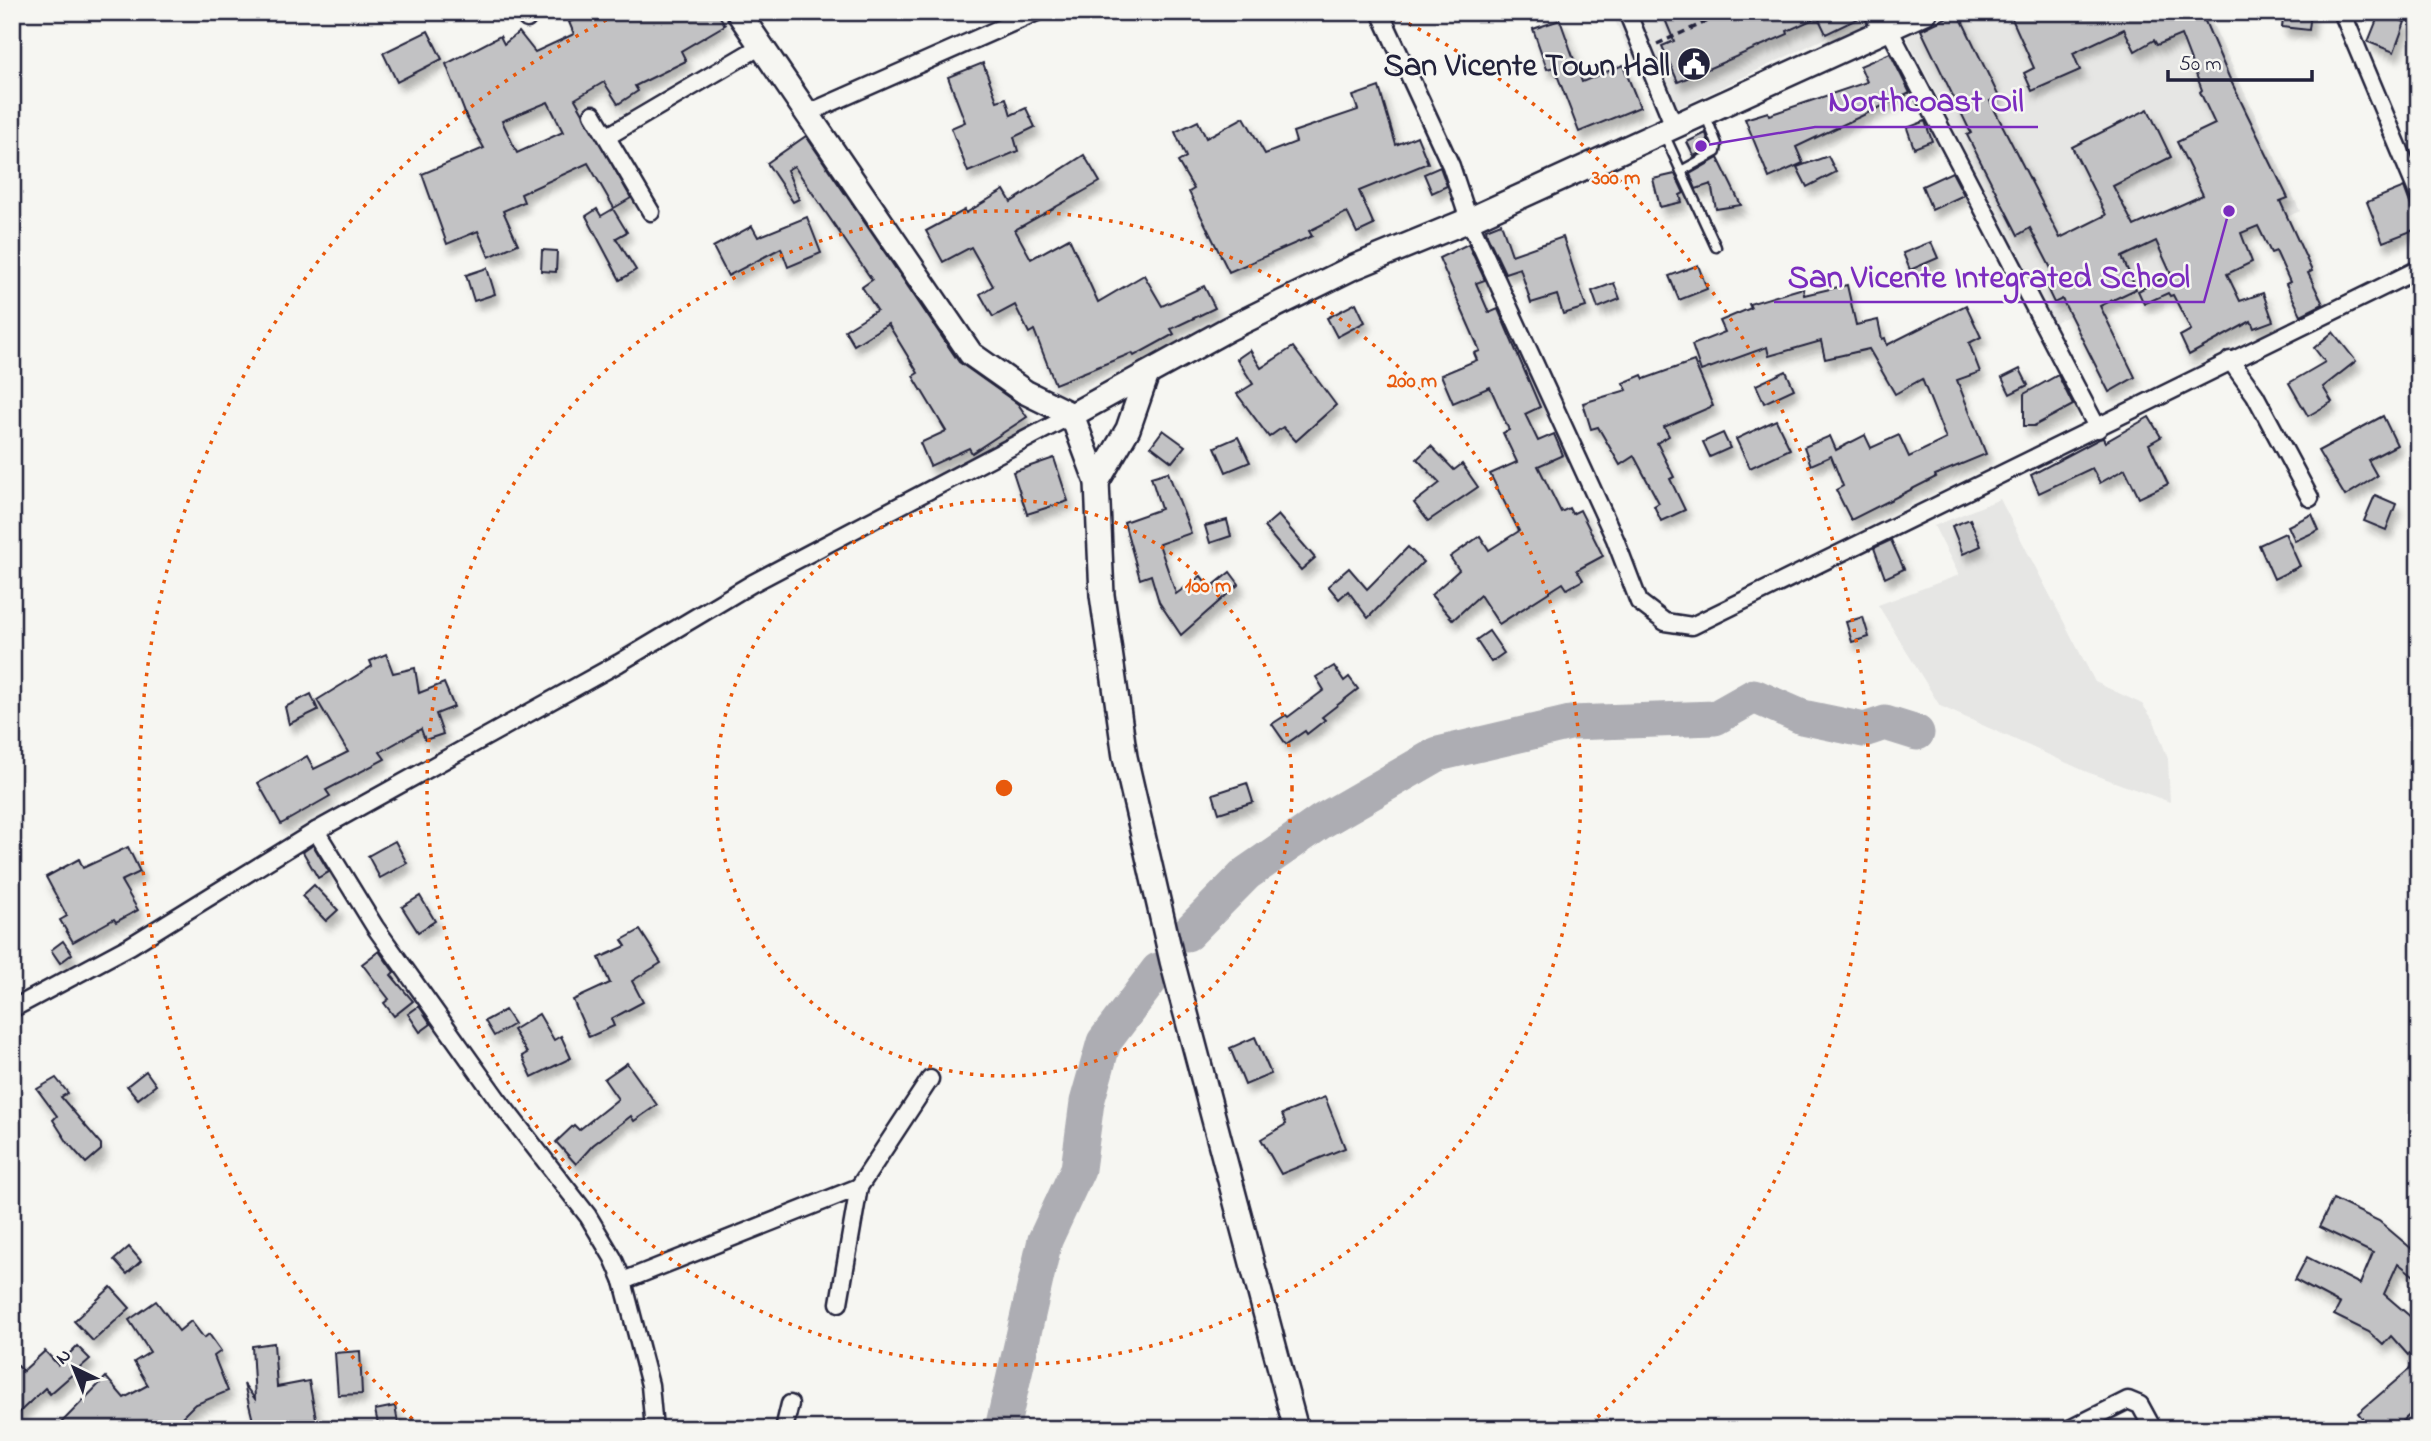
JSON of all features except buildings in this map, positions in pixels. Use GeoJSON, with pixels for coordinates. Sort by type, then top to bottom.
{"type":"FeatureCollection","features":[{"type":"Feature","properties":{"kind":"main road"},"geometry":{"type":"LineString","coordinates":[[738,12],[971,354],[1025,392],[1072,415],[1097,482],[1102,595],[1125,757],[1172,961],[1296,1429]]}},
{"type":"Feature","properties":{"kind":"main road"},"geometry":{"type":"LineString","coordinates":[[1072,415],[1228,329],[1352,268],[1469,220],[1924,12]]}},
{"type":"Feature","properties":{"kind":"main road"},"geometry":{"type":"LineString","coordinates":[[1097,482],[1128,429],[1147,374]]}},
{"type":"Feature","properties":{"kind":"street"},"geometry":{"type":"LineString","coordinates":[[806,114],[1037,12]]}},
{"type":"Feature","properties":{"kind":"street"},"geometry":{"type":"LineString","coordinates":[[1380,12],[1451,166],[1469,220],[1615,539],[1639,601],[1665,622],[1692,626],[2004,471],[2098,429],[2230,360],[2419,269]]}},
{"type":"Feature","properties":{"kind":"street"},"geometry":{"type":"LineString","coordinates":[[1627,12],[1669,128]]}},
{"type":"Feature","properties":{"kind":"street"},"geometry":{"type":"LineString","coordinates":[[2342,12],[2419,196]]}},
{"type":"Feature","properties":{"kind":"street"},"geometry":{"type":"LineString","coordinates":[[1884,32],[2098,429]]}},
{"type":"Feature","properties":{"kind":"street"},"geometry":{"type":"LineString","coordinates":[[608,136],[761,46]]}},
{"type":"Feature","properties":{"kind":"street"},"geometry":{"type":"LineString","coordinates":[[593,114],[651,212]]}},
{"type":"Feature","properties":{"kind":"street"},"geometry":{"type":"LineString","coordinates":[[2230,360],[2255,395],[2310,498]]}},
{"type":"Feature","properties":{"kind":"street"},"geometry":{"type":"LineString","coordinates":[[12,1009],[130,946],[316,831],[619,663],[753,583],[1072,415]]}},
{"type":"Feature","properties":{"kind":"street"},"geometry":{"type":"LineString","coordinates":[[316,831],[331,861],[382,937],[498,1100],[588,1216],[623,1281],[650,1385],[654,1429]]}},
{"type":"Feature","properties":{"kind":"street"},"geometry":{"type":"LineString","coordinates":[[839,1303],[859,1187],[930,1079]]}},
{"type":"Feature","properties":{"kind":"street"},"geometry":{"type":"LineString","coordinates":[[623,1281],[859,1187]]}},
{"type":"Feature","properties":{"kind":"street"},"geometry":{"type":"LineString","coordinates":[[2070,1429],[2129,1400],[2140,1405],[2153,1429]]}},
{"type":"Feature","properties":{"kind":"street"},"geometry":{"type":"LineString","coordinates":[[784,1429],[790,1404]]}},
{"type":"Feature","properties":{"kind":"lane"},"geometry":{"type":"LineString","coordinates":[[1868,12],[1884,32]]}},
{"type":"Feature","properties":{"kind":"lane"},"geometry":{"type":"LineString","coordinates":[[1681,171],[1716,152],[1717,144],[1704,112]]}},
{"type":"Feature","properties":{"kind":"lane"},"geometry":{"type":"LineString","coordinates":[[1669,128],[1681,171],[1716,247]]}},
{"type":"Feature","properties":{"kind":"path"},"geometry":{"type":"LineString","coordinates":[[1641,52],[1728,12]]}},
{"type":"Feature","properties":{"kind":"shaded area"},"geometry":{"type":"Polygon","coordinates":[[[1611,12],[1854,12],[1859,22],[1659,117],[1611,12]]]}},
{"type":"Feature","properties":{"kind":"shaded area"},"geometry":{"type":"Polygon","coordinates":[[[1950,12],[2109,12],[2120,33],[2163,12],[2207,12],[2300,211],[2053,323],[1904,32],[1950,12]]]}},
{"type":"Feature","properties":{"kind":"shaded area"},"geometry":{"type":"Polygon","coordinates":[[[2000,499],[2095,682],[2142,704],[2154,721],[2168,759],[2170,802],[2087,772],[1940,706],[1878,605],[1959,575],[1934,526],[2000,499]]]}},
{"type":"Feature","properties":{"kind":"waterway"},"geometry":{"type":"LineString","coordinates":[[1187,934],[1247,873],[1322,821],[1438,754],[1570,723],[1715,718],[1754,696],[1802,717],[1864,730],[1885,723],[1917,733]]}},
{"type":"Feature","properties":{"kind":"waterway"},"geometry":{"type":"LineString","coordinates":[[1002,1429],[1045,1240],[1078,1169],[1087,1102],[1104,1042],[1158,970]]}},
{"type":"Feature","properties":{"kind":"place","name":"San Vicente Town Hall"},"geometry":{"type":"Point","coordinates":[1694,64]}},
{"type":"Feature","properties":{"kind":"place","name":"Northcoast Oil"},"geometry":{"type":"Point","coordinates":[1701,146]}},
{"type":"Feature","properties":{"kind":"place","name":"San Vicente Integrated School"},"geometry":{"type":"Point","coordinates":[2229,211]}}]}
